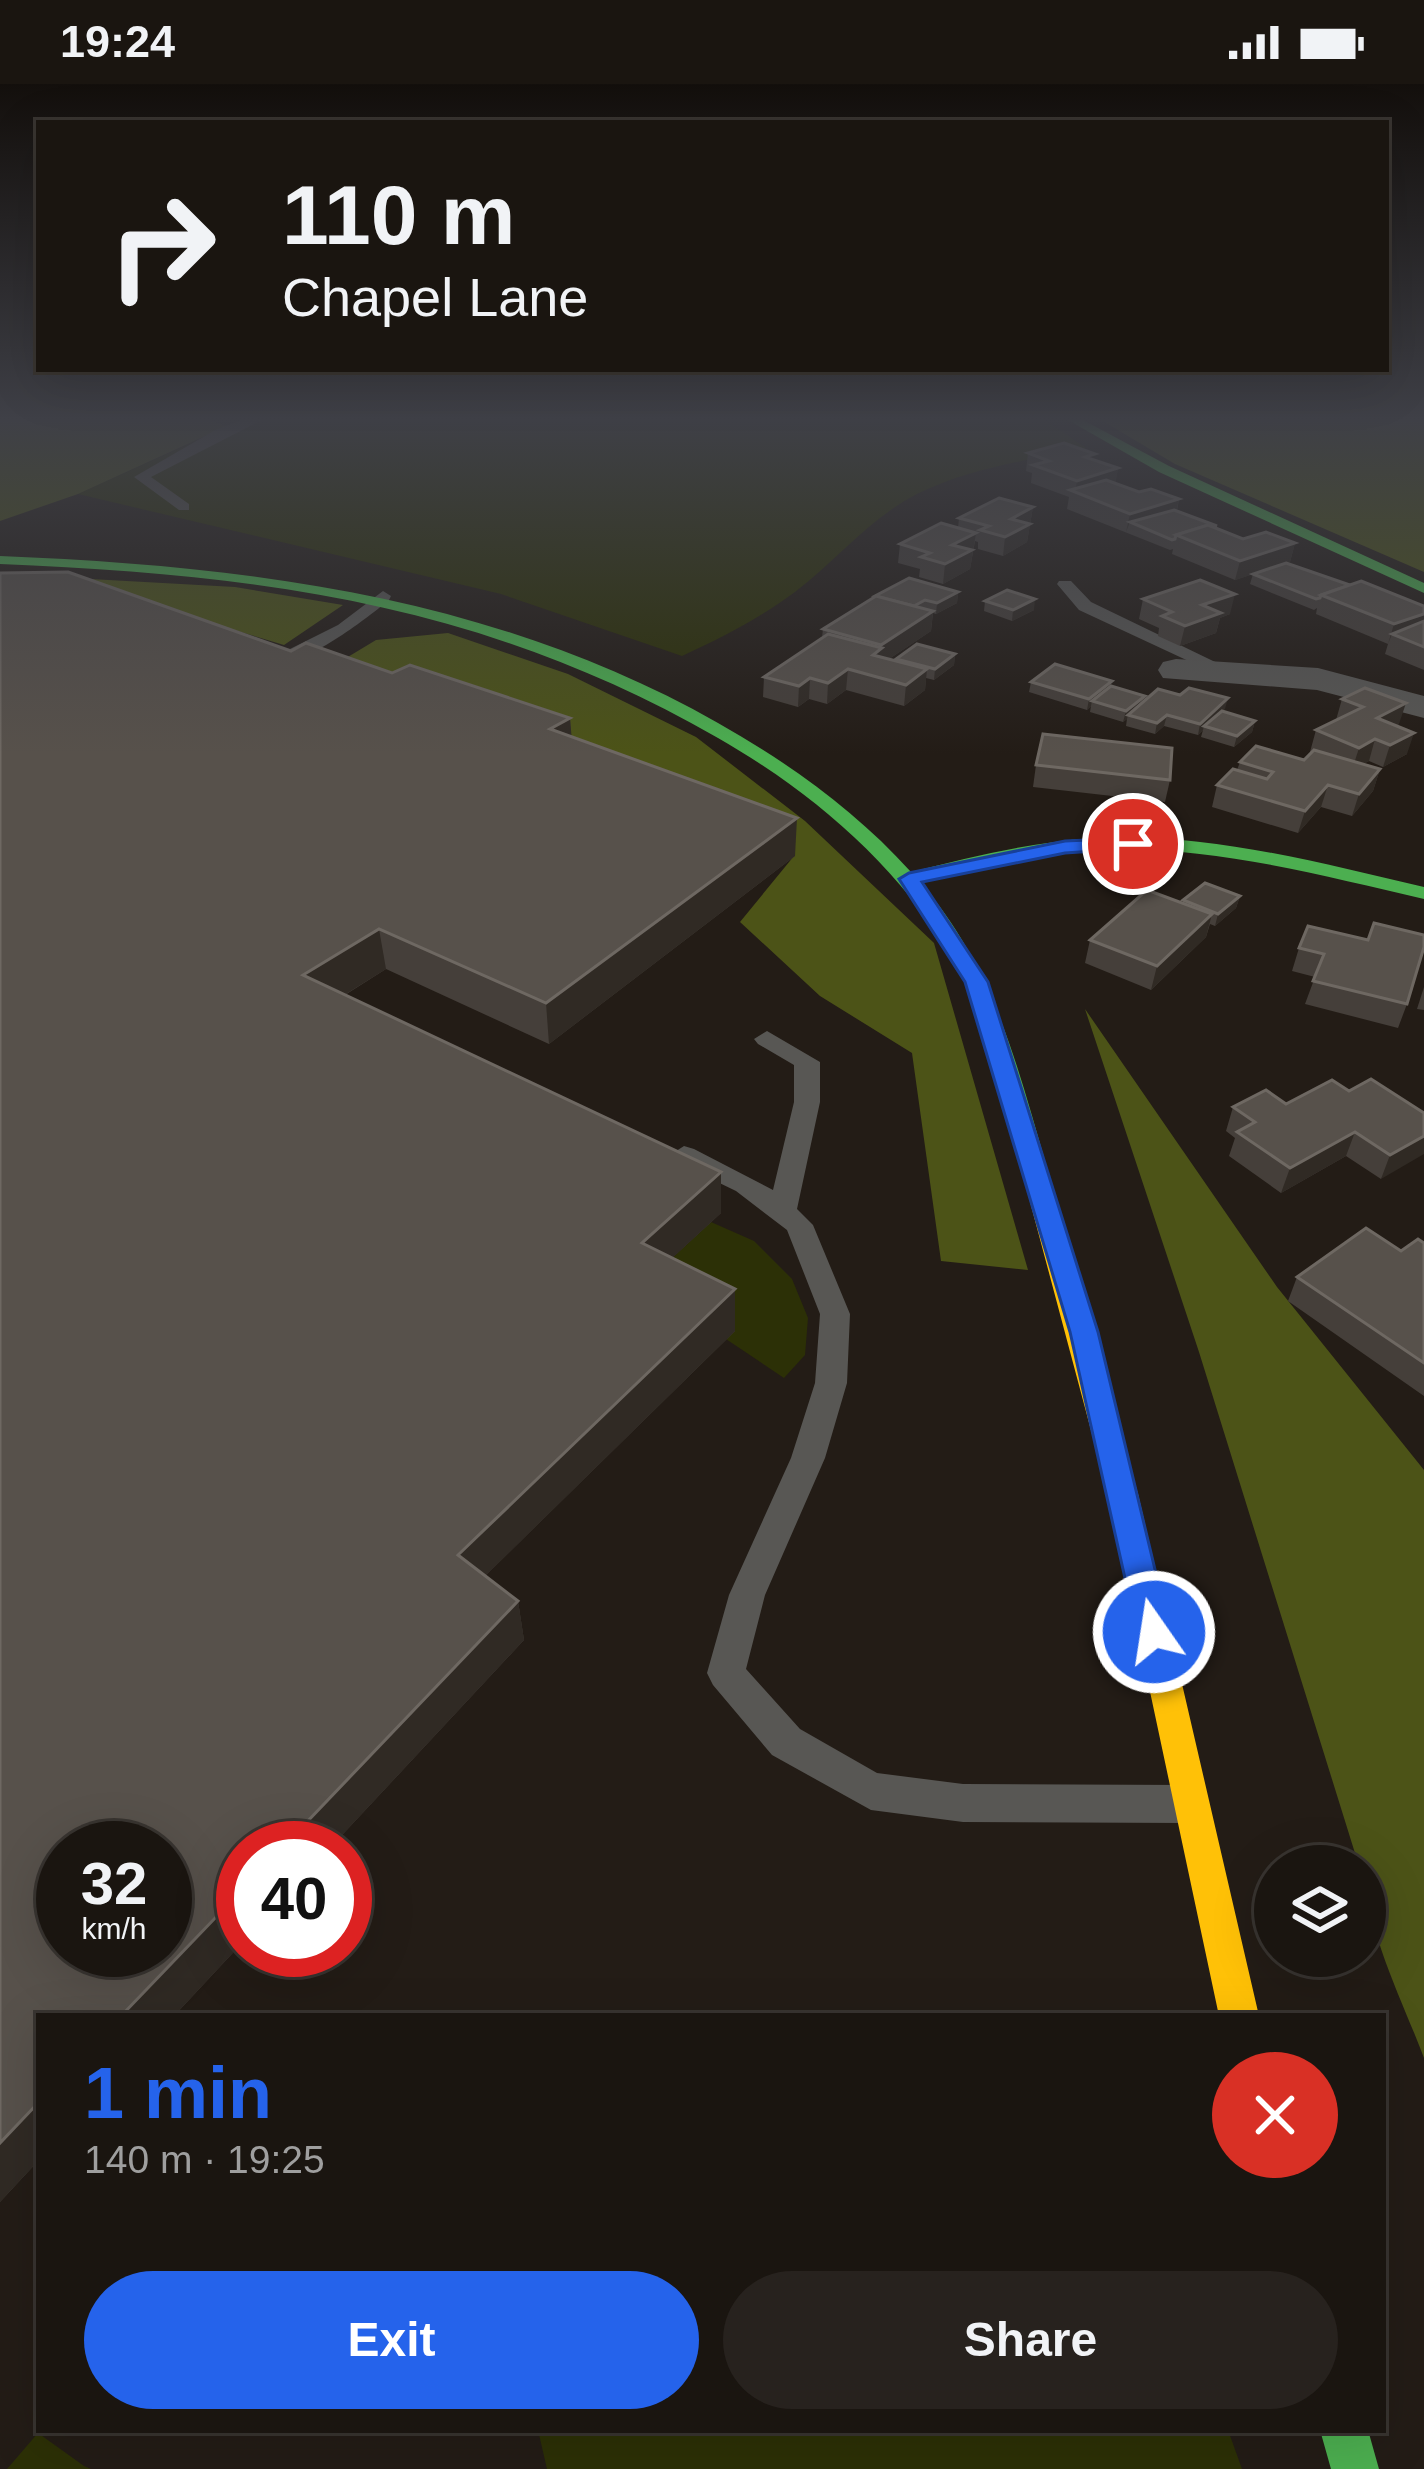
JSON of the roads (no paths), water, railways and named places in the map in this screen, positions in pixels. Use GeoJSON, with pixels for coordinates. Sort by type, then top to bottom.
{"type":"FeatureCollection","features":[{"type":"Feature","properties":{"kind":"street"},"geometry":{"type":"LineString","coordinates":[[1299,531],[1424,589]]}},
{"type":"Feature","properties":{"kind":"street"},"geometry":{"type":"LineString","coordinates":[[0,560],[242,573],[383,596],[540,639],[669,696],[824,800],[909,879],[976,982],[1078,1310],[1238,2013]]}},
{"type":"Feature","properties":{"kind":"street"},"geometry":{"type":"LineString","coordinates":[[1176,670],[1318,679],[1424,707]]}},
{"type":"Feature","properties":{"kind":"street"},"geometry":{"type":"LineString","coordinates":[[909,879],[1043,850],[1133,844],[1282,861],[1424,893]]}},
{"type":"Feature","properties":{"kind":"street"},"geometry":{"type":"LineString","coordinates":[[1344,2433],[1355,2469]]}},
{"type":"Feature","properties":{"kind":"lane"},"geometry":{"type":"LineString","coordinates":[[1065,584],[1085,606],[1231,674]]}},
{"type":"Feature","properties":{"kind":"lane"},"geometry":{"type":"LineString","coordinates":[[260,653],[281,662],[344,628],[383,596]]}},
{"type":"Feature","properties":{"kind":"lane"},"geometry":{"type":"LineString","coordinates":[[767,1039],[808,1062],[807,1102],[782,1211]]}},
{"type":"Feature","properties":{"kind":"lane"},"geometry":{"type":"LineString","coordinates":[[648,1138],[746,1184],[799,1225],[835,1314],[831,1383],[808,1458],[747,1595],[726,1672],[786,1742],[871,1791],[963,1803],[1193,1804]]}}]}
